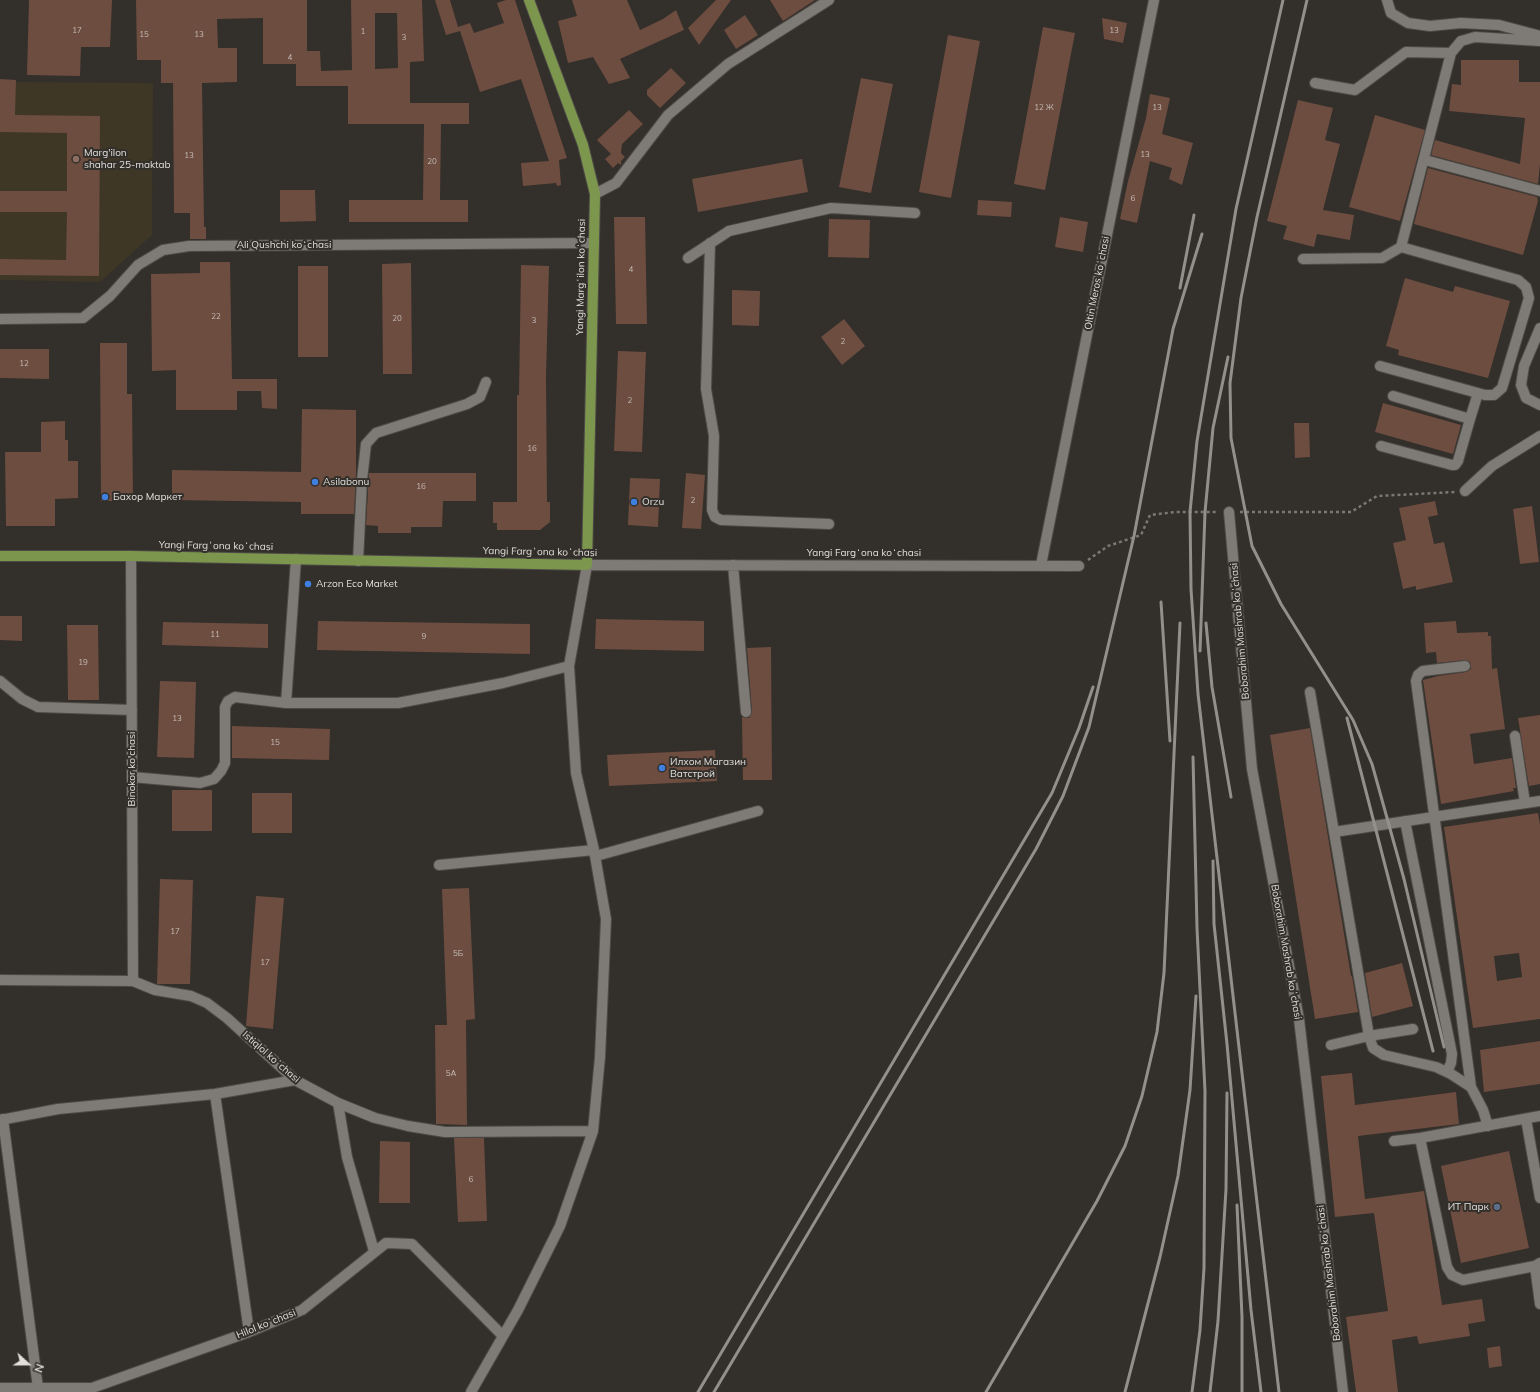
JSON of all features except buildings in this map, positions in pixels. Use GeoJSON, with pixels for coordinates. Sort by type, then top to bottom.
{"type":"FeatureCollection","features":[{"type":"Feature","properties":{"kind":"main road","name":"Yangi Margʻilon koʻchasi"},"geometry":{"type":"LineString","coordinates":[[530,0],[583,145],[595,194],[588,565]]}},
{"type":"Feature","properties":{"kind":"main road","name":"Yangi Fargʻona koʻchasi"},"geometry":{"type":"LineString","coordinates":[[0,556],[131,556],[588,565]]}},
{"type":"Feature","properties":{"kind":"street"},"geometry":{"type":"LineString","coordinates":[[595,194],[616,183],[668,115],[728,64],[829,0]]}},
{"type":"Feature","properties":{"kind":"street","name":"Oltin Meros koʻchasi"},"geometry":{"type":"LineString","coordinates":[[1040,565],[1154,0]]}},
{"type":"Feature","properties":{"kind":"street"},"geometry":{"type":"LineString","coordinates":[[1387,0],[1392,13],[1408,24],[1430,26],[1461,23],[1499,25],[1540,36]]}},
{"type":"Feature","properties":{"kind":"street"},"geometry":{"type":"LineString","coordinates":[[1304,259],[1382,258],[1401,247],[1452,53],[1461,41],[1476,37],[1540,41]]}},
{"type":"Feature","properties":{"kind":"street"},"geometry":{"type":"LineString","coordinates":[[1315,82],[1356,90],[1406,52],[1452,53]]}},
{"type":"Feature","properties":{"kind":"street"},"geometry":{"type":"LineString","coordinates":[[1424,160],[1540,191]]}},
{"type":"Feature","properties":{"kind":"street"},"geometry":{"type":"LineString","coordinates":[[688,258],[729,231],[831,208],[915,213]]}},
{"type":"Feature","properties":{"kind":"street","name":"Ali Qushchi koʻchasi"},"geometry":{"type":"LineString","coordinates":[[0,319],[83,318],[110,296],[138,265],[163,250],[189,246],[594,243]]}},
{"type":"Feature","properties":{"kind":"street"},"geometry":{"type":"LineString","coordinates":[[710,243],[706,389],[714,436],[712,510],[715,517],[721,520],[829,524]]}},
{"type":"Feature","properties":{"kind":"street"},"geometry":{"type":"LineString","coordinates":[[1380,366],[1478,393],[1494,395],[1502,388],[1529,298],[1526,287],[1518,280],[1401,247]]}},
{"type":"Feature","properties":{"kind":"street"},"geometry":{"type":"LineString","coordinates":[[1540,328],[1524,366],[1521,385],[1526,398],[1540,405]]}},
{"type":"Feature","properties":{"kind":"street"},"geometry":{"type":"LineString","coordinates":[[358,561],[362,480],[366,444],[376,433],[467,404],[480,397],[486,382]]}},
{"type":"Feature","properties":{"kind":"street"},"geometry":{"type":"LineString","coordinates":[[1381,446],[1456,465],[1478,393]]}},
{"type":"Feature","properties":{"kind":"street"},"geometry":{"type":"LineString","coordinates":[[1393,396],[1470,419]]}},
{"type":"Feature","properties":{"kind":"street"},"geometry":{"type":"LineString","coordinates":[[1465,491],[1492,466],[1540,436]]}},
{"type":"Feature","properties":{"kind":"street","name":"Boborahim Mashrab koʻchasi"},"geometry":{"type":"LineString","coordinates":[[1229,512],[1252,769],[1299,1019],[1343,1392]]}},
{"type":"Feature","properties":{"kind":"street","name":"Binokor ko'chasi"},"geometry":{"type":"LineString","coordinates":[[131,556],[133,981]]}},
{"type":"Feature","properties":{"kind":"street"},"geometry":{"type":"LineString","coordinates":[[286,703],[296,560]]}},
{"type":"Feature","properties":{"kind":"street"},"geometry":{"type":"LineString","coordinates":[[470,1392],[503,1336],[560,1226],[593,1130],[600,1057],[606,919],[595,853],[576,773],[569,666],[588,565]]}},
{"type":"Feature","properties":{"kind":"street","name":"Yangi Fargʻona koʻchasi"},"geometry":{"type":"LineString","coordinates":[[588,565],[1079,566]]}},
{"type":"Feature","properties":{"kind":"street"},"geometry":{"type":"LineString","coordinates":[[733,565],[746,712]]}},
{"type":"Feature","properties":{"kind":"street"},"geometry":{"type":"LineString","coordinates":[[132,777],[200,783],[214,779],[221,771],[225,763],[225,707],[228,701],[235,697],[286,703],[398,703],[503,683],[569,666]]}},
{"type":"Feature","properties":{"kind":"street"},"geometry":{"type":"LineString","coordinates":[[1465,666],[1423,671],[1418,675],[1416,681],[1471,1087],[1483,1110],[1488,1126]]}},
{"type":"Feature","properties":{"kind":"street"},"geometry":{"type":"LineString","coordinates":[[0,681],[22,699],[38,707],[132,710]]}},
{"type":"Feature","properties":{"kind":"street"},"geometry":{"type":"LineString","coordinates":[[1310,692],[1373,1048],[1384,1056],[1436,1067],[1471,1087]]}},
{"type":"Feature","properties":{"kind":"street"},"geometry":{"type":"LineString","coordinates":[[1515,736],[1525,803]]}},
{"type":"Feature","properties":{"kind":"street"},"geometry":{"type":"LineString","coordinates":[[1334,832],[1405,820],[1540,801]]}},
{"type":"Feature","properties":{"kind":"street"},"geometry":{"type":"LineString","coordinates":[[439,865],[595,853],[758,811]]}},
{"type":"Feature","properties":{"kind":"street"},"geometry":{"type":"LineString","coordinates":[[1405,820],[1452,1054],[1451,1063],[1446,1072]]}},
{"type":"Feature","properties":{"kind":"street","name":"Istiqlol koʻchasi"},"geometry":{"type":"LineString","coordinates":[[0,980],[133,981],[155,990],[191,996],[207,1002],[227,1018],[295,1080],[338,1103],[376,1118],[408,1126],[444,1132],[593,1130]]}},
{"type":"Feature","properties":{"kind":"street"},"geometry":{"type":"LineString","coordinates":[[1331,1045],[1413,1028]]}},
{"type":"Feature","properties":{"kind":"street"},"geometry":{"type":"LineString","coordinates":[[38,1388],[2,1119],[58,1109],[215,1094],[295,1080]]}},
{"type":"Feature","properties":{"kind":"street"},"geometry":{"type":"LineString","coordinates":[[215,1094],[249,1332]]}},
{"type":"Feature","properties":{"kind":"street"},"geometry":{"type":"LineString","coordinates":[[338,1103],[347,1157],[374,1252]]}},
{"type":"Feature","properties":{"kind":"street"},"geometry":{"type":"LineString","coordinates":[[1394,1141],[1420,1138],[1540,1116]]}},
{"type":"Feature","properties":{"kind":"street"},"geometry":{"type":"LineString","coordinates":[[1526,1119],[1540,1198]]}},
{"type":"Feature","properties":{"kind":"street"},"geometry":{"type":"LineString","coordinates":[[1420,1138],[1447,1267],[1452,1275],[1462,1280],[1538,1264],[1540,1304]]}},
{"type":"Feature","properties":{"kind":"street","name":"Hilol koʻchasi"},"geometry":{"type":"LineString","coordinates":[[0,1388],[92,1388],[249,1332],[302,1310],[386,1243],[412,1244],[503,1336]]}},
{"type":"Feature","properties":{"kind":"path"},"geometry":{"type":"LineString","coordinates":[[1079,566],[1108,546],[1141,535],[1150,515],[1175,512],[1351,512],[1377,496],[1465,491]]}},
{"type":"Feature","properties":{"kind":"shaded area","name":"Marg'ilon shahar 25-maktab"},"geometry":{"type":"Polygon","coordinates":[[[0,82],[153,83],[152,235],[100,282],[0,280],[0,82]]]}},
{"type":"Feature","properties":{"kind":"railway"},"geometry":{"type":"LineString","coordinates":[[1279,1392],[1198,694],[1191,589],[1190,512],[1197,441],[1236,209],[1283,0]]}},
{"type":"Feature","properties":{"kind":"railway"},"geometry":{"type":"LineString","coordinates":[[1307,0],[1257,217],[1241,298],[1230,383],[1231,438],[1252,546],[1281,604],[1353,720],[1372,764],[1404,879],[1444,1047]]}},
{"type":"Feature","properties":{"kind":"railway"},"geometry":{"type":"LineString","coordinates":[[1180,288],[1194,215]]}},
{"type":"Feature","properties":{"kind":"railway"},"geometry":{"type":"LineString","coordinates":[[714,1392],[1036,849],[1063,796],[1089,727],[1134,536],[1173,329],[1202,234]]}},
{"type":"Feature","properties":{"kind":"railway"},"geometry":{"type":"LineString","coordinates":[[1200,651],[1205,512],[1213,428],[1228,357]]}},
{"type":"Feature","properties":{"kind":"railway"},"geometry":{"type":"LineString","coordinates":[[1161,602],[1170,741]]}},
{"type":"Feature","properties":{"kind":"railway"},"geometry":{"type":"LineString","coordinates":[[986,1392],[1097,1201],[1125,1146],[1142,1096],[1157,1032],[1164,973],[1180,623]]}},
{"type":"Feature","properties":{"kind":"railway"},"geometry":{"type":"LineString","coordinates":[[1206,623],[1212,687],[1231,797]]}},
{"type":"Feature","properties":{"kind":"railway"},"geometry":{"type":"LineString","coordinates":[[698,1392],[1052,793],[1079,728],[1093,687]]}},
{"type":"Feature","properties":{"kind":"railway"},"geometry":{"type":"LineString","coordinates":[[1347,718],[1433,1051]]}},
{"type":"Feature","properties":{"kind":"railway"},"geometry":{"type":"LineString","coordinates":[[1192,1392],[1200,1330],[1204,1268],[1205,1091],[1197,928],[1193,757]]}},
{"type":"Feature","properties":{"kind":"railway"},"geometry":{"type":"LineString","coordinates":[[1213,861],[1214,924],[1227,1044],[1251,1310],[1261,1392]]}},
{"type":"Feature","properties":{"kind":"railway"},"geometry":{"type":"LineString","coordinates":[[1125,1392],[1160,1257],[1178,1176],[1190,1090],[1196,996]]}},
{"type":"Feature","properties":{"kind":"railway"},"geometry":{"type":"LineString","coordinates":[[1210,1392],[1218,1321],[1226,1189],[1227,1093]]}},
{"type":"Feature","properties":{"kind":"railway"},"geometry":{"type":"LineString","coordinates":[[1237,1205],[1242,1317],[1242,1392]]}},
{"type":"Feature","properties":{"kind":"place","name":"Marg'ilon shahar 25-maktab"},"geometry":{"type":"Point","coordinates":[76,159]}},
{"type":"Feature","properties":{"kind":"place","name":"Asilabonu"},"geometry":{"type":"Point","coordinates":[315,482]}},
{"type":"Feature","properties":{"kind":"place","name":"Бахор Маркет"},"geometry":{"type":"Point","coordinates":[105,497]}},
{"type":"Feature","properties":{"kind":"place","name":"Orzu"},"geometry":{"type":"Point","coordinates":[634,502]}},
{"type":"Feature","properties":{"kind":"place","name":"Arzon Eco Market"},"geometry":{"type":"Point","coordinates":[308,584]}},
{"type":"Feature","properties":{"kind":"place","name":"Илхом Магазин Ватстрой"},"geometry":{"type":"Point","coordinates":[662,768]}},
{"type":"Feature","properties":{"kind":"place","name":"ИТ Парк"},"geometry":{"type":"Point","coordinates":[1497,1207]}}]}
